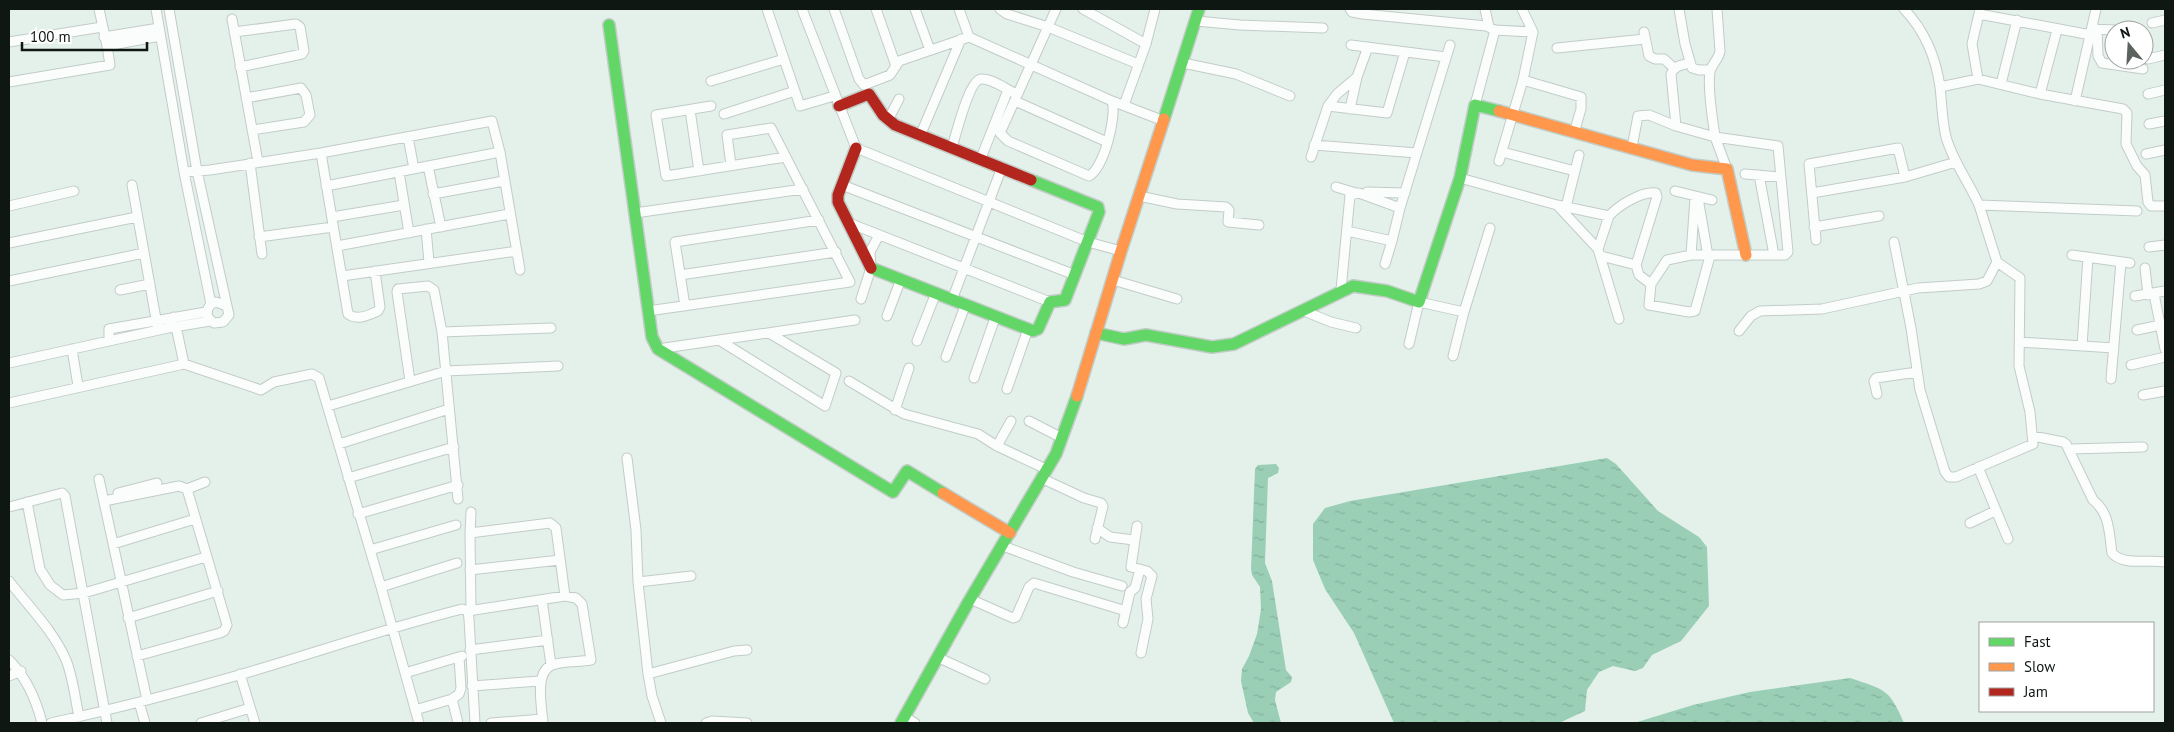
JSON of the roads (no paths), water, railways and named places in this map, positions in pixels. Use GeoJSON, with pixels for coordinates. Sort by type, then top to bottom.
{"type":"FeatureCollection","features":[{"type":"Feature","properties":{"kind":"street"},"geometry":{"type":"LineString","coordinates":[[9,82],[110,65],[99,9]]}},
{"type":"Feature","properties":{"kind":"street"},"geometry":{"type":"LineString","coordinates":[[156,9],[210,321]]}},
{"type":"Feature","properties":{"kind":"street"},"geometry":{"type":"LineString","coordinates":[[109,341],[109,329],[156,320],[175,322],[210,321],[219,324],[227,319],[229,315],[197,171],[169,9]]}},
{"type":"Feature","properties":{"kind":"street"},"geometry":{"type":"LineString","coordinates":[[767,9],[799,104],[803,107],[869,94],[888,120],[920,136],[981,158],[1098,207],[1099,212],[1064,300],[1050,302],[849,223]]}},
{"type":"Feature","properties":{"kind":"street"},"geometry":{"type":"LineString","coordinates":[[802,9],[856,148],[838,195],[838,202],[871,268],[1032,331],[1038,329],[1050,302]]}},
{"type":"Feature","properties":{"kind":"street"},"geometry":{"type":"LineString","coordinates":[[834,9],[862,84],[890,75],[899,61],[965,38],[1031,64],[1124,106],[1164,120]]}},
{"type":"Feature","properties":{"kind":"street"},"geometry":{"type":"LineString","coordinates":[[876,9],[896,66]]}},
{"type":"Feature","properties":{"kind":"street"},"geometry":{"type":"LineString","coordinates":[[915,9],[930,50]]}},
{"type":"Feature","properties":{"kind":"street"},"geometry":{"type":"LineString","coordinates":[[920,136],[965,38],[959,9]]}},
{"type":"Feature","properties":{"kind":"street"},"geometry":{"type":"LineString","coordinates":[[1000,9],[1007,14],[1048,27],[1138,64]]}},
{"type":"Feature","properties":{"kind":"street"},"geometry":{"type":"LineString","coordinates":[[1056,9],[1000,130],[1002,136],[1008,141],[1089,176],[1096,171],[1107,142],[1114,112],[1112,101]]}},
{"type":"Feature","properties":{"kind":"street"},"geometry":{"type":"LineString","coordinates":[[1083,9],[1146,44]]}},
{"type":"Feature","properties":{"kind":"street"},"geometry":{"type":"LineString","coordinates":[[1124,106],[1146,44],[1155,9]]}},
{"type":"Feature","properties":{"kind":"street"},"geometry":{"type":"LineString","coordinates":[[907,721],[938,657],[1044,474],[1062,438],[1199,9]]}},
{"type":"Feature","properties":{"kind":"street"},"geometry":{"type":"LineString","coordinates":[[1350,9],[1352,12],[1383,12],[1533,32]]}},
{"type":"Feature","properties":{"kind":"street"},"geometry":{"type":"LineString","coordinates":[[1408,344],[1460,178],[1492,28],[1485,9]]}},
{"type":"Feature","properties":{"kind":"street"},"geometry":{"type":"LineString","coordinates":[[1499,161],[1523,80],[1533,32],[1522,9]]}},
{"type":"Feature","properties":{"kind":"street"},"geometry":{"type":"LineString","coordinates":[[1679,9],[1690,63],[1695,70],[1710,70]]}},
{"type":"Feature","properties":{"kind":"street"},"geometry":{"type":"LineString","coordinates":[[1717,9],[1720,24],[1720,51],[1719,57],[1710,70],[1712,112],[1716,137],[1727,169],[1746,255]]}},
{"type":"Feature","properties":{"kind":"street"},"geometry":{"type":"LineString","coordinates":[[1894,242],[1911,328],[1920,390],[1945,472],[1949,477],[1956,477],[2033,445],[2033,436],[2019,366],[2020,278],[1997,262],[1979,206],[1956,162],[1946,135],[1940,87],[1930,51],[1922,32],[1904,9]]}},
{"type":"Feature","properties":{"kind":"street"},"geometry":{"type":"LineString","coordinates":[[2076,101],[2093,31],[2096,9]]}},
{"type":"Feature","properties":{"kind":"street"},"geometry":{"type":"LineString","coordinates":[[1978,78],[1972,50],[1980,11],[2057,30],[2104,30]]}},
{"type":"Feature","properties":{"kind":"street"},"geometry":{"type":"LineString","coordinates":[[232,19],[252,130],[259,237],[262,254]]}},
{"type":"Feature","properties":{"kind":"street"},"geometry":{"type":"LineString","coordinates":[[2001,84],[2017,20]]}},
{"type":"Feature","properties":{"kind":"street"},"geometry":{"type":"LineString","coordinates":[[1196,21],[1240,25],[1323,28]]}},
{"type":"Feature","properties":{"kind":"street"},"geometry":{"type":"LineString","coordinates":[[234,32],[296,24],[300,27],[304,51],[302,54],[240,67]]}},
{"type":"Feature","properties":{"kind":"street"},"geometry":{"type":"LineString","coordinates":[[609,25],[648,311],[652,337],[658,349],[893,492],[907,471],[1010,533]]}},
{"type":"Feature","properties":{"kind":"street"},"geometry":{"type":"LineString","coordinates":[[9,42],[102,27]]}},
{"type":"Feature","properties":{"kind":"street"},"geometry":{"type":"LineString","coordinates":[[2040,94],[2057,30]]}},
{"type":"Feature","properties":{"kind":"street"},"geometry":{"type":"LineString","coordinates":[[2093,31],[2098,56],[2104,63]]}},
{"type":"Feature","properties":{"kind":"street"},"geometry":{"type":"LineString","coordinates":[[105,42],[160,32]]}},
{"type":"Feature","properties":{"kind":"street"},"geometry":{"type":"LineString","coordinates":[[1558,48],[1645,35],[1651,58],[1664,59],[1674,68]]}},
{"type":"Feature","properties":{"kind":"street"},"geometry":{"type":"LineString","coordinates":[[1385,264],[1450,44]]}},
{"type":"Feature","properties":{"kind":"street"},"geometry":{"type":"LineString","coordinates":[[1351,45],[1446,57]]}},
{"type":"Feature","properties":{"kind":"street"},"geometry":{"type":"LineString","coordinates":[[1350,109],[1357,77],[1368,48]]}},
{"type":"Feature","properties":{"kind":"street"},"geometry":{"type":"LineString","coordinates":[[1328,106],[1387,113],[1405,52]]}},
{"type":"Feature","properties":{"kind":"street"},"geometry":{"type":"LineString","coordinates":[[710,81],[784,59]]}},
{"type":"Feature","properties":{"kind":"street"},"geometry":{"type":"LineString","coordinates":[[1676,126],[1671,74],[1674,68],[1690,63]]}},
{"type":"Feature","properties":{"kind":"street"},"geometry":{"type":"LineString","coordinates":[[1183,64],[1236,74],[1290,96]]}},
{"type":"Feature","properties":{"kind":"street"},"geometry":{"type":"LineString","coordinates":[[1311,156],[1328,106],[1337,94],[1357,77]]}},
{"type":"Feature","properties":{"kind":"street"},"geometry":{"type":"LineString","coordinates":[[1940,87],[1978,78],[2040,94],[2123,109],[2126,112],[2126,144],[2137,166],[2145,175],[2148,202],[2151,206],[2165,206]]}},
{"type":"Feature","properties":{"kind":"street"},"geometry":{"type":"LineString","coordinates":[[952,147],[970,91],[975,82],[980,79],[987,80],[1008,90],[1016,97],[1107,142]]}},
{"type":"Feature","properties":{"kind":"street"},"geometry":{"type":"LineString","coordinates":[[1523,80],[1581,97],[1581,108],[1574,133]]}},
{"type":"Feature","properties":{"kind":"street"},"geometry":{"type":"LineString","coordinates":[[246,98],[301,88],[306,95],[310,115],[304,122],[252,130]]}},
{"type":"Feature","properties":{"kind":"street"},"geometry":{"type":"LineString","coordinates":[[981,158],[1008,90]]}},
{"type":"Feature","properties":{"kind":"street"},"geometry":{"type":"LineString","coordinates":[[2148,94],[2165,90]]}},
{"type":"Feature","properties":{"kind":"street"},"geometry":{"type":"LineString","coordinates":[[724,114],[795,91]]}},
{"type":"Feature","properties":{"kind":"street"},"geometry":{"type":"LineString","coordinates":[[888,120],[899,98]]}},
{"type":"Feature","properties":{"kind":"street"},"geometry":{"type":"LineString","coordinates":[[1475,105],[1574,133],[1630,146],[1692,165],[1727,169]]}},
{"type":"Feature","properties":{"kind":"street"},"geometry":{"type":"LineString","coordinates":[[711,106],[656,115],[666,176],[786,157]]}},
{"type":"Feature","properties":{"kind":"street"},"geometry":{"type":"LineString","coordinates":[[690,110],[699,170]]}},
{"type":"Feature","properties":{"kind":"street"},"geometry":{"type":"LineString","coordinates":[[1630,146],[1638,116],[1649,115],[1676,126],[1716,137],[1778,146],[1788,252],[1785,255],[1774,254],[1709,256],[1691,255],[1668,259],[1649,283],[1649,305],[1694,312],[1696,309],[1709,256],[1696,197]]}},
{"type":"Feature","properties":{"kind":"street"},"geometry":{"type":"LineString","coordinates":[[184,172],[320,153],[492,121],[500,152],[520,270]]}},
{"type":"Feature","properties":{"kind":"street"},"geometry":{"type":"LineString","coordinates":[[2149,124],[2165,121]]}},
{"type":"Feature","properties":{"kind":"street"},"geometry":{"type":"LineString","coordinates":[[648,311],[849,283],[849,278],[836,252],[771,128],[727,135],[731,165]]}},
{"type":"Feature","properties":{"kind":"street"},"geometry":{"type":"LineString","coordinates":[[408,138],[414,169]]}},
{"type":"Feature","properties":{"kind":"street"},"geometry":{"type":"LineString","coordinates":[[1314,145],[1417,153]]}},
{"type":"Feature","properties":{"kind":"street"},"geometry":{"type":"LineString","coordinates":[[856,148],[1088,242],[1121,251]]}},
{"type":"Feature","properties":{"kind":"street"},"geometry":{"type":"LineString","coordinates":[[1816,240],[1809,164],[1898,148],[1905,177]]}},
{"type":"Feature","properties":{"kind":"street"},"geometry":{"type":"LineString","coordinates":[[2146,154],[2165,150]]}},
{"type":"Feature","properties":{"kind":"street"},"geometry":{"type":"LineString","coordinates":[[326,186],[500,152]]}},
{"type":"Feature","properties":{"kind":"street"},"geometry":{"type":"LineString","coordinates":[[1502,152],[1575,171]]}},
{"type":"Feature","properties":{"kind":"street"},"geometry":{"type":"LineString","coordinates":[[320,153],[348,314],[356,318],[378,311],[380,307],[375,271]]}},
{"type":"Feature","properties":{"kind":"street"},"geometry":{"type":"LineString","coordinates":[[1562,206],[1579,155]]}},
{"type":"Feature","properties":{"kind":"street"},"geometry":{"type":"LineString","coordinates":[[1812,193],[1905,177],[1956,162]]}},
{"type":"Feature","properties":{"kind":"street"},"geometry":{"type":"LineString","coordinates":[[428,166],[441,227]]}},
{"type":"Feature","properties":{"kind":"street"},"geometry":{"type":"LineString","coordinates":[[952,300],[1002,167]]}},
{"type":"Feature","properties":{"kind":"street"},"geometry":{"type":"LineString","coordinates":[[399,172],[409,233]]}},
{"type":"Feature","properties":{"kind":"street"},"geometry":{"type":"LineString","coordinates":[[1745,174],[1780,177]]}},
{"type":"Feature","properties":{"kind":"street"},"geometry":{"type":"LineString","coordinates":[[1759,175],[1774,254]]}},
{"type":"Feature","properties":{"kind":"street"},"geometry":{"type":"LineString","coordinates":[[1460,178],[1562,206],[1609,216]]}},
{"type":"Feature","properties":{"kind":"street"},"geometry":{"type":"LineString","coordinates":[[433,194],[504,181]]}},
{"type":"Feature","properties":{"kind":"street"},"geometry":{"type":"LineString","coordinates":[[132,185],[158,330]]}},
{"type":"Feature","properties":{"kind":"street"},"geometry":{"type":"LineString","coordinates":[[842,185],[1075,275]]}},
{"type":"Feature","properties":{"kind":"street"},"geometry":{"type":"LineString","coordinates":[[1336,188],[1358,193],[1400,208]]}},
{"type":"Feature","properties":{"kind":"street"},"geometry":{"type":"LineString","coordinates":[[635,213],[803,189]]}},
{"type":"Feature","properties":{"kind":"street"},"geometry":{"type":"LineString","coordinates":[[9,206],[74,191]]}},
{"type":"Feature","properties":{"kind":"street"},"geometry":{"type":"LineString","coordinates":[[1675,191],[1712,200]]}},
{"type":"Feature","properties":{"kind":"street"},"geometry":{"type":"LineString","coordinates":[[1600,252],[1609,216],[1623,203],[1650,192],[1656,192],[1657,197],[1636,265],[1639,275],[1649,283]]}},
{"type":"Feature","properties":{"kind":"street"},"geometry":{"type":"LineString","coordinates":[[1341,290],[1350,198],[1353,194],[1358,193],[1405,193]]}},
{"type":"Feature","properties":{"kind":"street"},"geometry":{"type":"LineString","coordinates":[[1139,196],[1177,204],[1226,206],[1229,210],[1228,222],[1258,225]]}},
{"type":"Feature","properties":{"kind":"street"},"geometry":{"type":"LineString","coordinates":[[1691,255],[1696,197]]}},
{"type":"Feature","properties":{"kind":"street"},"geometry":{"type":"LineString","coordinates":[[332,217],[404,204]]}},
{"type":"Feature","properties":{"kind":"street"},"geometry":{"type":"LineString","coordinates":[[1562,206],[1600,252],[1619,319]]}},
{"type":"Feature","properties":{"kind":"street"},"geometry":{"type":"LineString","coordinates":[[1979,206],[2137,211]]}},
{"type":"Feature","properties":{"kind":"street"},"geometry":{"type":"LineString","coordinates":[[336,246],[509,214]]}},
{"type":"Feature","properties":{"kind":"street"},"geometry":{"type":"LineString","coordinates":[[1814,227],[1879,216]]}},
{"type":"Feature","properties":{"kind":"street"},"geometry":{"type":"LineString","coordinates":[[9,242],[137,217]]}},
{"type":"Feature","properties":{"kind":"street"},"geometry":{"type":"LineString","coordinates":[[685,306],[675,242],[819,220]]}},
{"type":"Feature","properties":{"kind":"street"},"geometry":{"type":"LineString","coordinates":[[259,237],[333,227]]}},
{"type":"Feature","properties":{"kind":"street"},"geometry":{"type":"LineString","coordinates":[[1453,356],[1464,312],[1490,228]]}},
{"type":"Feature","properties":{"kind":"street"},"geometry":{"type":"LineString","coordinates":[[426,230],[429,262]]}},
{"type":"Feature","properties":{"kind":"street"},"geometry":{"type":"LineString","coordinates":[[1347,231],[1392,241]]}},
{"type":"Feature","properties":{"kind":"street"},"geometry":{"type":"LineString","coordinates":[[861,299],[871,268],[869,256],[879,235]]}},
{"type":"Feature","properties":{"kind":"street"},"geometry":{"type":"LineString","coordinates":[[198,243],[212,240]]}},
{"type":"Feature","properties":{"kind":"street"},"geometry":{"type":"LineString","coordinates":[[2149,247],[2165,245]]}},
{"type":"Feature","properties":{"kind":"street"},"geometry":{"type":"LineString","coordinates":[[342,276],[429,262],[517,251]]}},
{"type":"Feature","properties":{"kind":"street"},"geometry":{"type":"LineString","coordinates":[[680,275],[836,252]]}},
{"type":"Feature","properties":{"kind":"street"},"geometry":{"type":"LineString","coordinates":[[1600,252],[1636,265]]}},
{"type":"Feature","properties":{"kind":"street"},"geometry":{"type":"LineString","coordinates":[[9,281],[144,253]]}},
{"type":"Feature","properties":{"kind":"street"},"geometry":{"type":"LineString","coordinates":[[2072,255],[2126,262],[2114,348],[2112,379]]}},
{"type":"Feature","properties":{"kind":"street"},"geometry":{"type":"LineString","coordinates":[[2082,346],[2088,257]]}},
{"type":"Feature","properties":{"kind":"street"},"geometry":{"type":"LineString","coordinates":[[1739,331],[1751,316],[1760,311],[1822,309],[1918,288],[1979,284],[1987,281],[1997,262]]}},
{"type":"Feature","properties":{"kind":"street"},"geometry":{"type":"LineString","coordinates":[[2145,268],[2151,294],[2163,324],[2165,349]]}},
{"type":"Feature","properties":{"kind":"street"},"geometry":{"type":"LineString","coordinates":[[887,316],[902,279]]}},
{"type":"Feature","properties":{"kind":"street"},"geometry":{"type":"LineString","coordinates":[[1113,280],[1177,299]]}},
{"type":"Feature","properties":{"kind":"street"},"geometry":{"type":"LineString","coordinates":[[120,290],[150,284]]}},
{"type":"Feature","properties":{"kind":"street"},"geometry":{"type":"LineString","coordinates":[[410,381],[396,292],[398,290],[428,286],[434,290],[442,332],[458,499]]}},
{"type":"Feature","properties":{"kind":"street"},"geometry":{"type":"LineString","coordinates":[[1096,334],[1124,339],[1146,334],[1218,348],[1234,344],[1304,311],[1341,290],[1353,286],[1367,287],[1464,312]]}},
{"type":"Feature","properties":{"kind":"street"},"geometry":{"type":"LineString","coordinates":[[2135,296],[2165,291]]}},
{"type":"Feature","properties":{"kind":"street"},"geometry":{"type":"LineString","coordinates":[[917,341],[936,293]]}},
{"type":"Feature","properties":{"kind":"street"},"geometry":{"type":"LineString","coordinates":[[9,363],[158,330],[209,308],[216,302],[226,306]]}},
{"type":"Feature","properties":{"kind":"street"},"geometry":{"type":"LineString","coordinates":[[946,357],[965,306]]}},
{"type":"Feature","properties":{"kind":"street"},"geometry":{"type":"LineString","coordinates":[[1304,311],[1331,322],[1356,328]]}},
{"type":"Feature","properties":{"kind":"street"},"geometry":{"type":"LineString","coordinates":[[974,378],[995,318]]}},
{"type":"Feature","properties":{"kind":"street"},"geometry":{"type":"LineString","coordinates":[[658,349],[855,320]]}},
{"type":"Feature","properties":{"kind":"street"},"geometry":{"type":"LineString","coordinates":[[175,322],[184,364]]}},
{"type":"Feature","properties":{"kind":"street"},"geometry":{"type":"LineString","coordinates":[[2136,330],[2163,324]]}},
{"type":"Feature","properties":{"kind":"street"},"geometry":{"type":"LineString","coordinates":[[442,332],[551,328]]}},
{"type":"Feature","properties":{"kind":"street"},"geometry":{"type":"LineString","coordinates":[[1007,388],[1028,329]]}},
{"type":"Feature","properties":{"kind":"street"},"geometry":{"type":"LineString","coordinates":[[719,340],[825,406],[836,374],[769,333]]}},
{"type":"Feature","properties":{"kind":"street"},"geometry":{"type":"LineString","coordinates":[[2020,342],[2114,348]]}},
{"type":"Feature","properties":{"kind":"street"},"geometry":{"type":"LineString","coordinates":[[72,349],[78,386]]}},
{"type":"Feature","properties":{"kind":"street"},"geometry":{"type":"LineString","coordinates":[[2131,365],[2165,357]]}},
{"type":"Feature","properties":{"kind":"street"},"geometry":{"type":"LineString","coordinates":[[9,403],[78,386],[184,364],[261,390],[278,381],[315,374],[319,378],[328,406],[358,514],[382,587],[418,723]]}},
{"type":"Feature","properties":{"kind":"street"},"geometry":{"type":"LineString","coordinates":[[328,406],[446,371],[558,366]]}},
{"type":"Feature","properties":{"kind":"street"},"geometry":{"type":"LineString","coordinates":[[895,410],[909,368]]}},
{"type":"Feature","properties":{"kind":"street"},"geometry":{"type":"LineString","coordinates":[[1877,394],[1874,381],[1876,378],[1917,372]]}},
{"type":"Feature","properties":{"kind":"street"},"geometry":{"type":"LineString","coordinates":[[849,381],[895,410],[920,419],[962,428],[978,434],[1084,498],[1101,503],[1095,539]]}},
{"type":"Feature","properties":{"kind":"street"},"geometry":{"type":"LineString","coordinates":[[2143,396],[2165,391]]}},
{"type":"Feature","properties":{"kind":"street"},"geometry":{"type":"LineString","coordinates":[[339,444],[449,409]]}},
{"type":"Feature","properties":{"kind":"street"},"geometry":{"type":"LineString","coordinates":[[997,446],[1011,421]]}},
{"type":"Feature","properties":{"kind":"street"},"geometry":{"type":"LineString","coordinates":[[1029,421],[1062,438]]}},
{"type":"Feature","properties":{"kind":"street"},"geometry":{"type":"LineString","coordinates":[[2033,436],[2063,442],[2070,449],[2093,500],[2099,505],[2107,519],[2112,553],[2115,556],[2125,560],[2165,562]]}},
{"type":"Feature","properties":{"kind":"street"},"geometry":{"type":"LineString","coordinates":[[348,478],[454,447]]}},
{"type":"Feature","properties":{"kind":"street"},"geometry":{"type":"LineString","coordinates":[[2070,449],[2143,447]]}},
{"type":"Feature","properties":{"kind":"street"},"geometry":{"type":"LineString","coordinates":[[627,458],[636,530],[638,582],[648,674],[652,696],[661,723]]}},
{"type":"Feature","properties":{"kind":"street"},"geometry":{"type":"LineString","coordinates":[[1978,467],[2008,540]]}},
{"type":"Feature","properties":{"kind":"street"},"geometry":{"type":"LineString","coordinates":[[100,479],[137,656],[145,723]]}},
{"type":"Feature","properties":{"kind":"street"},"geometry":{"type":"LineString","coordinates":[[104,499],[178,486],[187,489],[205,482]]}},
{"type":"Feature","properties":{"kind":"street"},"geometry":{"type":"LineString","coordinates":[[104,499],[157,483]]}},
{"type":"Feature","properties":{"kind":"street"},"geometry":{"type":"LineString","coordinates":[[358,514],[458,485]]}},
{"type":"Feature","properties":{"kind":"street"},"geometry":{"type":"LineString","coordinates":[[137,656],[224,631],[227,625],[187,489]]}},
{"type":"Feature","properties":{"kind":"street"},"geometry":{"type":"LineString","coordinates":[[9,507],[62,493],[64,496],[84,593],[107,723]]}},
{"type":"Feature","properties":{"kind":"street"},"geometry":{"type":"LineString","coordinates":[[27,502],[43,575],[50,585],[63,595],[84,593],[206,557]]}},
{"type":"Feature","properties":{"kind":"street"},"geometry":{"type":"LineString","coordinates":[[1970,523],[1995,511]]}},
{"type":"Feature","properties":{"kind":"street"},"geometry":{"type":"LineString","coordinates":[[471,512],[469,611],[475,723]]}},
{"type":"Feature","properties":{"kind":"street"},"geometry":{"type":"LineString","coordinates":[[113,544],[195,519]]}},
{"type":"Feature","properties":{"kind":"street"},"geometry":{"type":"LineString","coordinates":[[470,533],[550,523],[556,528],[565,596]]}},
{"type":"Feature","properties":{"kind":"street"},"geometry":{"type":"LineString","coordinates":[[370,550],[456,525]]}},
{"type":"Feature","properties":{"kind":"street"},"geometry":{"type":"LineString","coordinates":[[1137,526],[1130,564],[1131,567],[1151,573],[1152,576],[1146,599],[1148,619],[1141,653]]}},
{"type":"Feature","properties":{"kind":"street"},"geometry":{"type":"LineString","coordinates":[[1098,528],[1110,536],[1134,540]]}},
{"type":"Feature","properties":{"kind":"street"},"geometry":{"type":"LineString","coordinates":[[1003,546],[1073,572],[1122,586]]}},
{"type":"Feature","properties":{"kind":"street"},"geometry":{"type":"LineString","coordinates":[[470,570],[560,560]]}},
{"type":"Feature","properties":{"kind":"street"},"geometry":{"type":"LineString","coordinates":[[382,587],[457,563]]}},
{"type":"Feature","properties":{"kind":"street"},"geometry":{"type":"LineString","coordinates":[[1123,623],[1130,592],[1135,588],[1140,569]]}},
{"type":"Feature","properties":{"kind":"street"},"geometry":{"type":"LineString","coordinates":[[638,582],[691,576]]}},
{"type":"Feature","properties":{"kind":"street"},"geometry":{"type":"LineString","coordinates":[[9,581],[42,621],[61,650],[84,716]]}},
{"type":"Feature","properties":{"kind":"street"},"geometry":{"type":"LineString","coordinates":[[970,599],[1013,618],[1016,617],[1029,586],[1034,583],[1126,611]]}},
{"type":"Feature","properties":{"kind":"street"},"geometry":{"type":"LineString","coordinates":[[128,618],[218,591]]}},
{"type":"Feature","properties":{"kind":"street"},"geometry":{"type":"LineString","coordinates":[[51,723],[143,701],[240,674],[392,627],[462,609],[469,611],[565,596],[576,598],[582,604],[591,660],[551,665],[544,670],[540,681],[543,721],[491,723]]}},
{"type":"Feature","properties":{"kind":"street"},"geometry":{"type":"LineString","coordinates":[[542,600],[551,665]]}},
{"type":"Feature","properties":{"kind":"street"},"geometry":{"type":"LineString","coordinates":[[405,673],[470,652],[548,640]]}},
{"type":"Feature","properties":{"kind":"street"},"geometry":{"type":"LineString","coordinates":[[648,674],[734,651],[747,650]]}},
{"type":"Feature","properties":{"kind":"street"},"geometry":{"type":"LineString","coordinates":[[415,710],[459,694],[461,688],[459,657]]}},
{"type":"Feature","properties":{"kind":"street"},"geometry":{"type":"LineString","coordinates":[[938,657],[985,679]]}},
{"type":"Feature","properties":{"kind":"street"},"geometry":{"type":"LineString","coordinates":[[9,660],[21,672],[33,695],[42,723]]}},
{"type":"Feature","properties":{"kind":"street"},"geometry":{"type":"LineString","coordinates":[[9,676],[21,672]]}},
{"type":"Feature","properties":{"kind":"street"},"geometry":{"type":"LineString","coordinates":[[240,674],[255,723]]}},
{"type":"Feature","properties":{"kind":"street"},"geometry":{"type":"LineString","coordinates":[[472,686],[540,681]]}},
{"type":"Feature","properties":{"kind":"street"},"geometry":{"type":"LineString","coordinates":[[452,698],[458,723]]}},
{"type":"Feature","properties":{"kind":"street"},"geometry":{"type":"LineString","coordinates":[[201,723],[250,708]]}},
{"type":"Feature","properties":{"kind":"street"},"geometry":{"type":"LineString","coordinates":[[706,723],[712,721],[747,723]]}},
{"type":"Feature","properties":{"kind":"water"},"geometry":{"type":"Polygon","coordinates":[[[1607,458],[1616,464],[1658,511],[1699,537],[1707,547],[1709,606],[1681,641],[1652,655],[1643,668],[1635,671],[1613,666],[1599,672],[1587,690],[1585,711],[1559,723],[1394,723],[1354,633],[1325,589],[1313,560],[1313,524],[1325,508],[1350,501],[1607,458]]]}},
{"type":"Feature","properties":{"kind":"water"},"geometry":{"type":"Polygon","coordinates":[[[1276,464],[1279,468],[1278,473],[1268,478],[1265,563],[1272,581],[1286,670],[1292,677],[1291,682],[1276,692],[1275,700],[1281,723],[1254,723],[1248,713],[1241,681],[1242,669],[1257,634],[1261,609],[1260,587],[1252,575],[1251,569],[1255,469],[1258,465],[1276,464]]]}},
{"type":"Feature","properties":{"kind":"water"},"geometry":{"type":"Polygon","coordinates":[[[1850,678],[1885,692],[1894,703],[1904,723],[1634,723],[1693,705],[1750,692],[1850,678]]]}}]}
